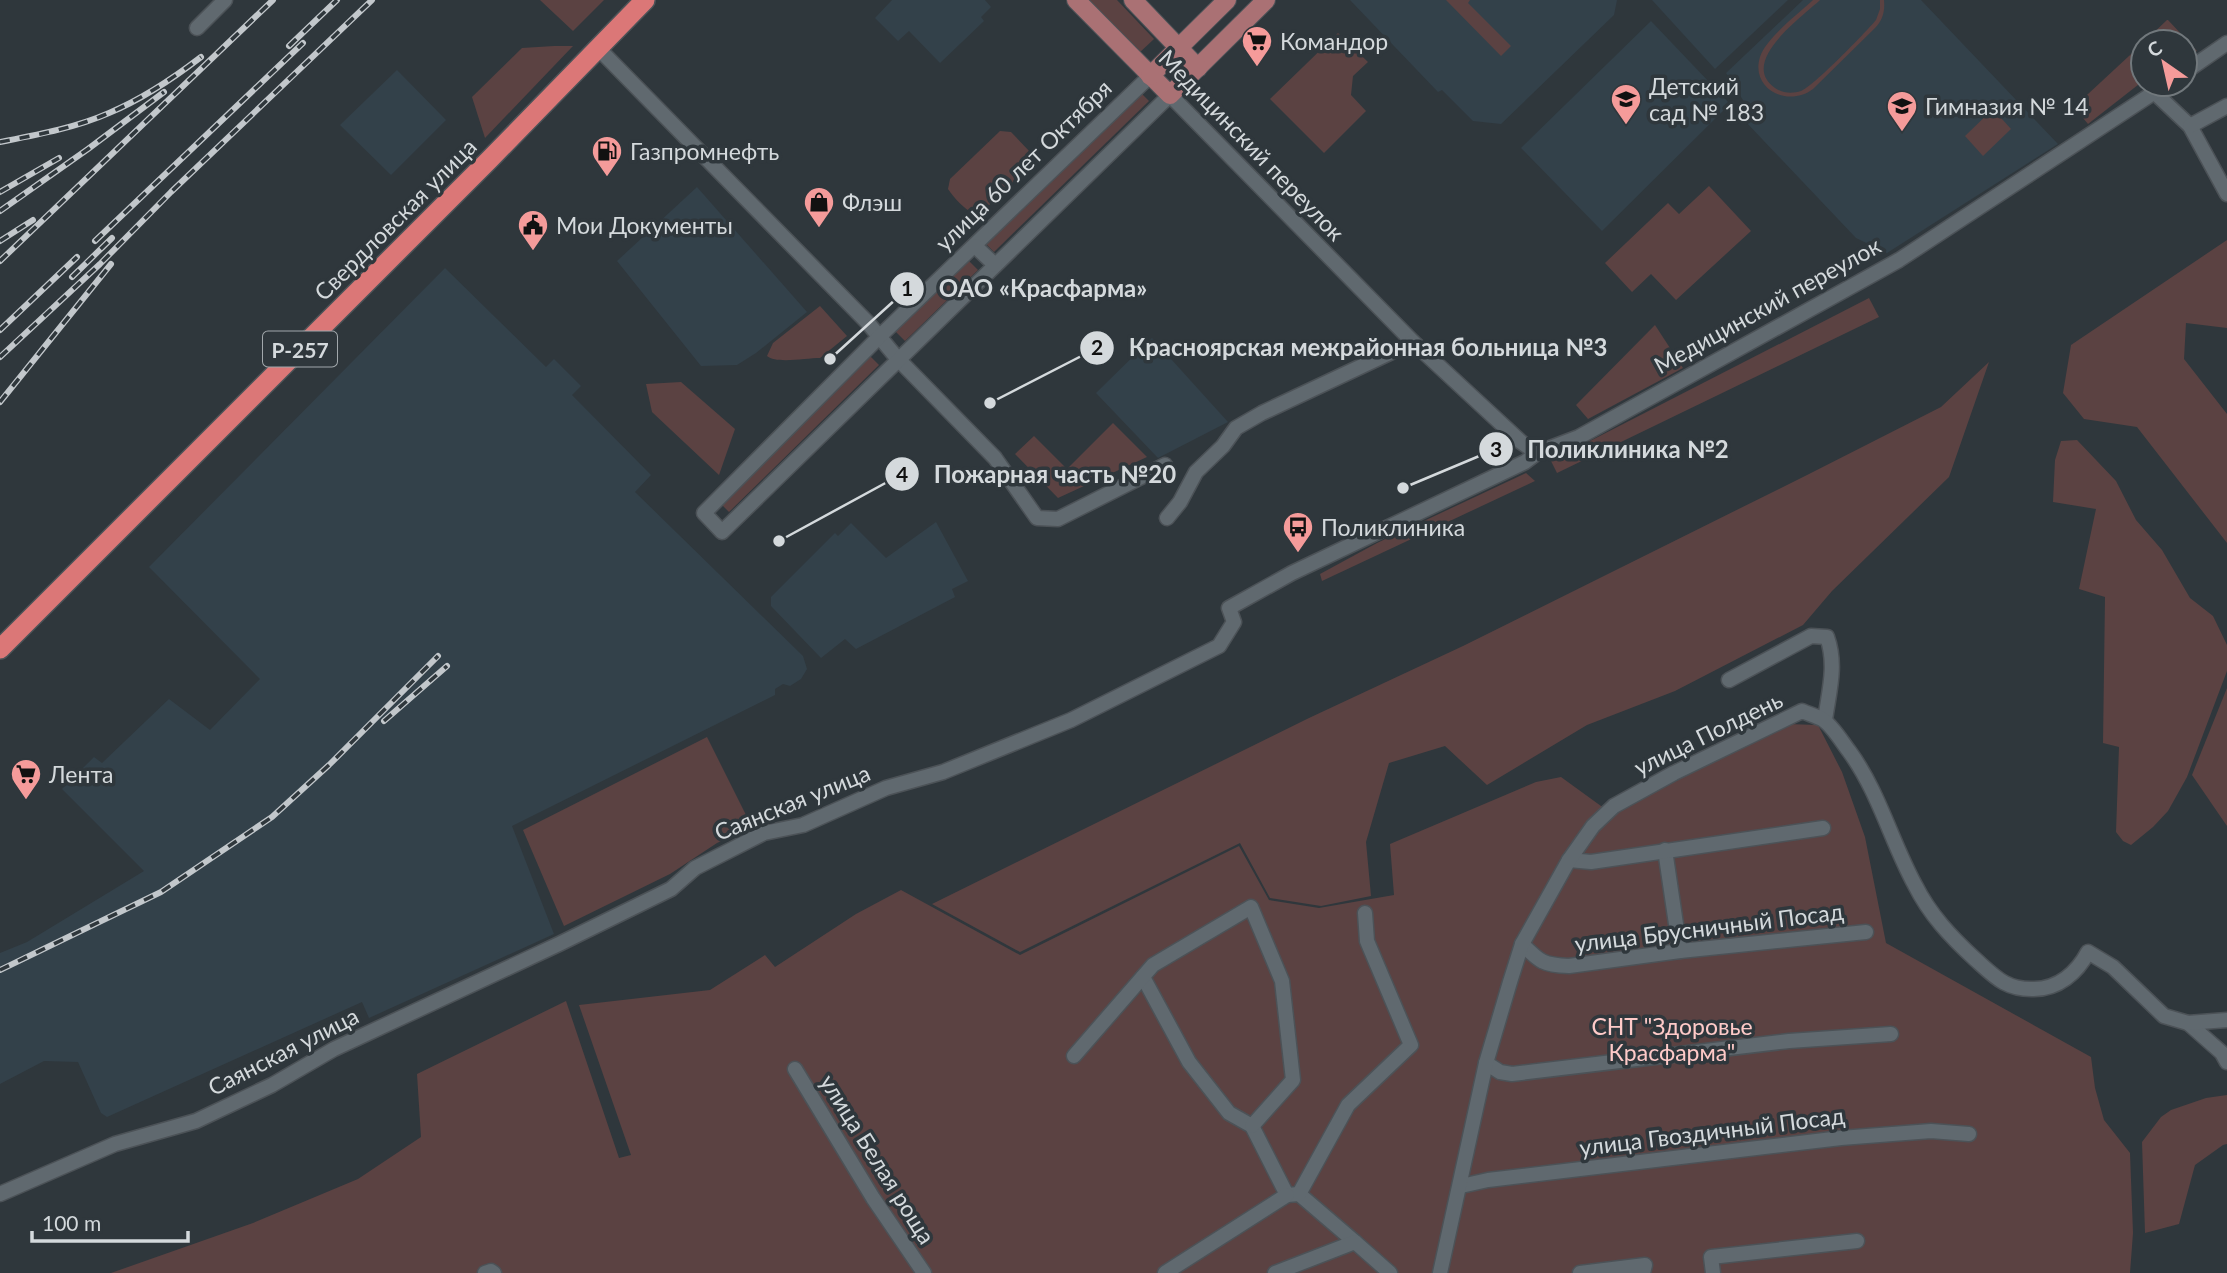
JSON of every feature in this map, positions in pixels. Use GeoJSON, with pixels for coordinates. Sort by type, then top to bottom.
{"type":"FeatureCollection","features":[{"type":"Feature","properties":{"kind":"highway","name":"Свердловская улица"},"geometry":{"type":"LineString","coordinates":[[0,649],[645,0]]}},
{"type":"Feature","properties":{"kind":"main road","name":"Медицинский переулок"},"geometry":{"type":"LineString","coordinates":[[1076,0],[1170,95]]}},
{"type":"Feature","properties":{"kind":"main road","name":"Медицинский переулок"},"geometry":{"type":"LineString","coordinates":[[1133,0],[1198,68]]}},
{"type":"Feature","properties":{"kind":"main road","name":"улица 60 лет Октября"},"geometry":{"type":"LineString","coordinates":[[1150,76],[1227,0]]}},
{"type":"Feature","properties":{"kind":"main road"},"geometry":{"type":"LineString","coordinates":[[1170,95],[1266,0]]}},
{"type":"Feature","properties":{"kind":"street"},"geometry":{"type":"LineString","coordinates":[[197,28],[225,0]]}},
{"type":"Feature","properties":{"kind":"street"},"geometry":{"type":"LineString","coordinates":[[2199,62],[2227,43]]}},
{"type":"Feature","properties":{"kind":"street"},"geometry":{"type":"LineString","coordinates":[[598,48],[868,323],[897,358],[995,458],[1037,518],[1058,519],[1165,465]]}},
{"type":"Feature","properties":{"kind":"street","name":"улица 60 лет Октября"},"geometry":{"type":"LineString","coordinates":[[897,358],[722,532],[704,513],[879,337],[1150,76]]}},
{"type":"Feature","properties":{"kind":"street"},"geometry":{"type":"LineString","coordinates":[[897,358],[1170,95]]}},
{"type":"Feature","properties":{"kind":"street","name":"Медицинский переулок"},"geometry":{"type":"LineString","coordinates":[[1170,95],[1413,342],[1521,442],[1537,453],[1579,437],[1899,260],[2145,98]]}},
{"type":"Feature","properties":{"kind":"street"},"geometry":{"type":"LineString","coordinates":[[2168,98],[2190,126],[2227,194]]}},
{"type":"Feature","properties":{"kind":"street"},"geometry":{"type":"LineString","coordinates":[[2190,126],[2227,106]]}},
{"type":"Feature","properties":{"kind":"street"},"geometry":{"type":"LineString","coordinates":[[975,246],[995,265]]}},
{"type":"Feature","properties":{"kind":"street"},"geometry":{"type":"LineString","coordinates":[[1167,518],[1180,502],[1196,471],[1223,446],[1236,428],[1262,413],[1413,342]]}},
{"type":"Feature","properties":{"kind":"street","name":"Саянская улица"},"geometry":{"type":"LineString","coordinates":[[0,1194],[115,1144],[196,1121],[272,1084],[334,1049],[671,889],[695,868],[764,833],[803,825],[886,788],[943,772],[1071,720],[1219,646],[1234,622],[1230,608],[1293,573],[1525,462],[1537,453]]}},
{"type":"Feature","properties":{"kind":"street"},"geometry":{"type":"LineString","coordinates":[[1729,680],[1811,636],[1827,637],[1832,650],[1833,680],[1825,720],[1850,753],[1876,796],[1915,887],[1945,931],[2000,982],[2019,990],[2044,989],[2070,975],[2088,952],[2113,967],[2164,1017],[2188,1023],[2227,1020]]}},
{"type":"Feature","properties":{"kind":"street","name":"улица Полдень"},"geometry":{"type":"LineString","coordinates":[[1440,1273],[1486,1063],[1522,944],[1569,860],[1593,826],[1614,806],[1674,773],[1802,711],[1825,720]]}},
{"type":"Feature","properties":{"kind":"street"},"geometry":{"type":"LineString","coordinates":[[1569,860],[1591,862],[1823,828]]}},
{"type":"Feature","properties":{"kind":"street"},"geometry":{"type":"LineString","coordinates":[[1665,850],[1680,951]]}},
{"type":"Feature","properties":{"kind":"street"},"geometry":{"type":"LineString","coordinates":[[1074,1056],[1153,965],[1251,907],[1282,981],[1293,1080],[1252,1126]]}},
{"type":"Feature","properties":{"kind":"street"},"geometry":{"type":"LineString","coordinates":[[1165,1273],[1293,1195],[1348,1105],[1411,1045],[1367,941],[1365,912]]}},
{"type":"Feature","properties":{"kind":"street","name":"улица Брусничный Посад"},"geometry":{"type":"LineString","coordinates":[[1522,944],[1550,966],[1569,966],[1783,939],[1866,932]]}},
{"type":"Feature","properties":{"kind":"street"},"geometry":{"type":"LineString","coordinates":[[1143,977],[1189,1062],[1229,1113],[1252,1126],[1293,1195],[1355,1242],[1390,1273]]}},
{"type":"Feature","properties":{"kind":"street"},"geometry":{"type":"LineString","coordinates":[[2188,1023],[2225,1056]]}},
{"type":"Feature","properties":{"kind":"street"},"geometry":{"type":"LineString","coordinates":[[1486,1063],[1500,1072],[1512,1074],[1776,1042],[1891,1034]]}},
{"type":"Feature","properties":{"kind":"street","name":"улица Белая роща"},"geometry":{"type":"LineString","coordinates":[[795,1069],[873,1198],[924,1273]]}},
{"type":"Feature","properties":{"kind":"street","name":"улица Гвоздичный Посад"},"geometry":{"type":"LineString","coordinates":[[1461,1186],[1488,1180],[1841,1138],[1930,1130],[1969,1134]]}},
{"type":"Feature","properties":{"kind":"street"},"geometry":{"type":"LineString","coordinates":[[1713,1273],[1711,1257],[1857,1241]]}},
{"type":"Feature","properties":{"kind":"street"},"geometry":{"type":"LineString","coordinates":[[1275,1273],[1355,1242]]}},
{"type":"Feature","properties":{"kind":"street"},"geometry":{"type":"LineString","coordinates":[[1580,1273],[1645,1265],[1643,1273]]}},
{"type":"Feature","properties":{"kind":"street"},"geometry":{"type":"LineString","coordinates":[[485,1273],[491,1270],[494,1273]]}},
{"type":"Feature","properties":{"kind":"shaded area"},"geometry":{"type":"Polygon","coordinates":[[[892,0],[985,0],[991,7],[981,17],[984,21],[940,63],[909,31],[898,41],[875,18],[892,0]]]}},
{"type":"Feature","properties":{"kind":"shaded area"},"geometry":{"type":"Polygon","coordinates":[[[1350,0],[1617,0],[1614,15],[1501,124],[1473,121],[1442,90],[1438,92],[1350,0]]]}},
{"type":"Feature","properties":{"kind":"shaded area"},"geometry":{"type":"Polygon","coordinates":[[[1652,0],[1788,0],[1715,69],[1652,0]]]}},
{"type":"Feature","properties":{"kind":"shaded area","name":"Гимназия № 14"},"geometry":{"type":"Polygon","coordinates":[[[1803,0],[1921,0],[2058,144],[1887,253],[1856,238],[1745,121],[1748,108],[1726,73],[1803,0]]]}},
{"type":"Feature","properties":{"kind":"shaded area","name":"Детский сад № 183"},"geometry":{"type":"Polygon","coordinates":[[[1651,21],[1730,104],[1602,231],[1521,148],[1651,21]]]}},
{"type":"Feature","properties":{"kind":"shaded area"},"geometry":{"type":"Polygon","coordinates":[[[397,70],[446,120],[391,175],[340,125],[397,70]]]}},
{"type":"Feature","properties":{"kind":"shaded area"},"geometry":{"type":"Polygon","coordinates":[[[697,187],[807,312],[737,365],[701,366],[617,261],[697,187]]]}},
{"type":"Feature","properties":{"kind":"shaded area"},"geometry":{"type":"Polygon","coordinates":[[[445,268],[546,367],[554,359],[581,386],[572,395],[651,475],[635,492],[803,656],[807,669],[801,679],[790,686],[783,684],[775,689],[775,695],[512,826],[554,934],[369,1018],[362,1002],[107,1117],[101,1113],[78,1062],[44,1061],[0,1084],[0,953],[27,942],[144,871],[62,789],[94,757],[102,763],[169,699],[210,730],[260,679],[149,567],[445,268]]]}},
{"type":"Feature","properties":{"kind":"shaded area"},"geometry":{"type":"Polygon","coordinates":[[[1152,338],[1228,422],[1158,458],[1096,393],[1152,338]]]}},
{"type":"Feature","properties":{"kind":"shaded area"},"geometry":{"type":"Polygon","coordinates":[[[936,522],[968,581],[952,589],[955,597],[856,649],[845,639],[821,658],[771,606],[771,597],[835,533],[838,536],[851,523],[886,558],[936,522]]]}},
{"type":"Feature","properties":{"kind":"green space"},"geometry":{"type":"Polygon","coordinates":[[[540,0],[604,0],[573,31],[540,0]]]}},
{"type":"Feature","properties":{"kind":"green space"},"geometry":{"type":"Polygon","coordinates":[[[1085,0],[1117,0],[1154,39],[1138,54],[1085,0]]]}},
{"type":"Feature","properties":{"kind":"green space"},"geometry":{"type":"Polygon","coordinates":[[[1446,0],[1470,0],[1468,3],[1511,46],[1501,56],[1446,0]]]}},
{"type":"Feature","properties":{"kind":"green space"},"geometry":{"type":"Polygon","coordinates":[[[1813,0],[1820,0],[1788,28],[1768,53],[1764,66],[1766,77],[1781,91],[1801,91],[1808,87],[1876,20],[1880,0],[1884,0],[1884,12],[1875,28],[1813,89],[1793,97],[1783,96],[1773,92],[1761,78],[1758,68],[1760,57],[1775,34],[1813,0]]]}},
{"type":"Feature","properties":{"kind":"green space"},"geometry":{"type":"Polygon","coordinates":[[[2168,20],[2175,28],[2159,28],[2168,20]]]}},
{"type":"Feature","properties":{"kind":"green space"},"geometry":{"type":"Polygon","coordinates":[[[1338,33],[1368,62],[1353,76],[1351,95],[1366,111],[1324,153],[1270,99],[1338,33]]]}},
{"type":"Feature","properties":{"kind":"green space"},"geometry":{"type":"Polygon","coordinates":[[[573,46],[485,138],[472,97],[522,48],[573,46]]]}},
{"type":"Feature","properties":{"kind":"green space"},"geometry":{"type":"Polygon","coordinates":[[[2129,56],[2129,92],[2088,124],[2074,107],[2129,56]]]}},
{"type":"Feature","properties":{"kind":"green space"},"geometry":{"type":"Polygon","coordinates":[[[1140,92],[1149,101],[994,252],[985,243],[1140,92]]]}},
{"type":"Feature","properties":{"kind":"green space"},"geometry":{"type":"Polygon","coordinates":[[[1993,109],[2011,129],[1983,156],[1965,136],[1993,109]]]}},
{"type":"Feature","properties":{"kind":"green space"},"geometry":{"type":"Polygon","coordinates":[[[1000,131],[1011,132],[1031,153],[1031,165],[982,212],[974,214],[959,203],[948,189],[950,179],[1000,131]]]}},
{"type":"Feature","properties":{"kind":"green space"},"geometry":{"type":"Polygon","coordinates":[[[1709,186],[1751,231],[1676,300],[1651,274],[1632,292],[1605,263],[1668,203],[1679,214],[1709,186]]]}},
{"type":"Feature","properties":{"kind":"green space"},"geometry":{"type":"Polygon","coordinates":[[[2227,240],[2227,328],[2186,323],[2184,359],[2227,414],[2227,543],[2137,427],[2084,419],[2063,393],[2071,345],[2227,240]]]}},
{"type":"Feature","properties":{"kind":"green space"},"geometry":{"type":"Polygon","coordinates":[[[967,259],[978,270],[905,341],[894,330],[967,259]]]}},
{"type":"Feature","properties":{"kind":"green space"},"geometry":{"type":"Polygon","coordinates":[[[1869,298],[1879,317],[1557,473],[1551,461],[1869,298]]]}},
{"type":"Feature","properties":{"kind":"green space"},"geometry":{"type":"Polygon","coordinates":[[[820,306],[847,336],[820,358],[784,360],[767,356],[773,343],[820,306]]]}},
{"type":"Feature","properties":{"kind":"green space"},"geometry":{"type":"Polygon","coordinates":[[[1655,325],[1683,368],[1588,419],[1576,405],[1655,325]]]}},
{"type":"Feature","properties":{"kind":"green space"},"geometry":{"type":"Polygon","coordinates":[[[870,356],[879,365],[729,512],[722,505],[870,356]]]}},
{"type":"Feature","properties":{"kind":"green space"},"geometry":{"type":"Polygon","coordinates":[[[1989,362],[1949,477],[1832,591],[1803,625],[1675,691],[1587,725],[1487,785],[1445,746],[1389,763],[1366,842],[1371,896],[1321,906],[1270,898],[1240,843],[1020,952],[932,904],[1309,718],[1463,646],[1941,407],[1989,362]]]}},
{"type":"Feature","properties":{"kind":"green space"},"geometry":{"type":"Polygon","coordinates":[[[681,382],[735,429],[719,475],[652,412],[646,384],[681,382]]]}},
{"type":"Feature","properties":{"kind":"green space"},"geometry":{"type":"Polygon","coordinates":[[[1113,423],[1147,457],[1058,498],[1015,454],[1034,436],[1067,469],[1113,423]]]}},
{"type":"Feature","properties":{"kind":"green space"},"geometry":{"type":"Polygon","coordinates":[[[2077,440],[2116,481],[2136,520],[2162,550],[2190,598],[2213,616],[2227,645],[2227,671],[2187,777],[2168,811],[2131,845],[2123,841],[2116,832],[2119,747],[2103,743],[2105,597],[2079,589],[2096,509],[2053,502],[2055,460],[2061,441],[2077,440]]]}},
{"type":"Feature","properties":{"kind":"green space"},"geometry":{"type":"Polygon","coordinates":[[[1526,473],[1535,481],[1322,581],[1320,574],[1377,543],[1526,473]]]}},
{"type":"Feature","properties":{"kind":"green space"},"geometry":{"type":"Polygon","coordinates":[[[2227,688],[2227,826],[2192,775],[2227,688]]]}},
{"type":"Feature","properties":{"kind":"green space","name":"СНТ \"Здоровье Красфарма\""},"geometry":{"type":"Polygon","coordinates":[[[1787,724],[1818,725],[1842,772],[1865,837],[1886,943],[2091,1057],[2095,1088],[2104,1120],[2130,1153],[2133,1233],[2130,1273],[111,1273],[253,1223],[358,1179],[421,1137],[417,1074],[566,1001],[619,1158],[631,1155],[579,1005],[710,990],[765,955],[775,967],[856,914],[901,890],[1020,955],[1239,846],[1269,900],[1319,908],[1394,895],[1390,844],[1536,782],[1561,777],[1612,814],[1787,724]]]}},
{"type":"Feature","properties":{"kind":"green space"},"geometry":{"type":"Polygon","coordinates":[[[707,737],[752,827],[717,843],[670,874],[564,926],[523,830],[707,737]]]}},
{"type":"Feature","properties":{"kind":"green space"},"geometry":{"type":"Polygon","coordinates":[[[2227,1095],[2227,1144],[2195,1165],[2179,1224],[2145,1233],[2142,1142],[2161,1117],[2171,1110],[2206,1098],[2227,1095]]]}},
{"type":"Feature","properties":{"kind":"railway"},"geometry":{"type":"LineString","coordinates":[[0,261],[273,0]]}},
{"type":"Feature","properties":{"kind":"railway"},"geometry":{"type":"LineString","coordinates":[[289,46],[337,0]]}},
{"type":"Feature","properties":{"kind":"railway"},"geometry":{"type":"LineString","coordinates":[[0,357],[100,264],[171,192],[372,0]]}},
{"type":"Feature","properties":{"kind":"railway"},"geometry":{"type":"LineString","coordinates":[[95,241],[303,43]]}},
{"type":"Feature","properties":{"kind":"railway"},"geometry":{"type":"LineString","coordinates":[[0,142],[69,127],[109,113],[157,88],[201,57]]}},
{"type":"Feature","properties":{"kind":"railway"},"geometry":{"type":"LineString","coordinates":[[0,211],[164,92]]}},
{"type":"Feature","properties":{"kind":"railway"},"geometry":{"type":"LineString","coordinates":[[0,192],[59,158]]}},
{"type":"Feature","properties":{"kind":"railway"},"geometry":{"type":"LineString","coordinates":[[0,241],[33,220]]}},
{"type":"Feature","properties":{"kind":"railway"},"geometry":{"type":"LineString","coordinates":[[72,277],[112,238]]}},
{"type":"Feature","properties":{"kind":"railway"},"geometry":{"type":"LineString","coordinates":[[0,330],[77,257]]}},
{"type":"Feature","properties":{"kind":"railway"},"geometry":{"type":"LineString","coordinates":[[0,402],[111,264]]}},
{"type":"Feature","properties":{"kind":"railway"},"geometry":{"type":"LineString","coordinates":[[0,970],[161,892],[272,817],[329,765],[438,656]]}},
{"type":"Feature","properties":{"kind":"railway"},"geometry":{"type":"LineString","coordinates":[[384,721],[447,666]]}},
{"type":"Feature","properties":{"kind":"place","name":"Командор"},"geometry":{"type":"Point","coordinates":[1257,68]}},
{"type":"Feature","properties":{"kind":"place","name":"Детский сад № 183"},"geometry":{"type":"Point","coordinates":[1626,126]}},
{"type":"Feature","properties":{"kind":"place","name":"Гимназия № 14"},"geometry":{"type":"Point","coordinates":[1902,133]}},
{"type":"Feature","properties":{"kind":"place","name":"Газпромнефть"},"geometry":{"type":"Point","coordinates":[607,178]}},
{"type":"Feature","properties":{"kind":"place","name":"Флэш"},"geometry":{"type":"Point","coordinates":[819,229]}},
{"type":"Feature","properties":{"kind":"place","name":"Мои Документы"},"geometry":{"type":"Point","coordinates":[533,252]}},
{"type":"Feature","properties":{"kind":"place","name":"ОАО «Красфарма»"},"geometry":{"type":"Point","coordinates":[830,359]}},
{"type":"Feature","properties":{"kind":"place","name":"Красноярская межрайонная больница №3"},"geometry":{"type":"Point","coordinates":[990,403]}},
{"type":"Feature","properties":{"kind":"place","name":"Поликлиника №2"},"geometry":{"type":"Point","coordinates":[1403,488]}},
{"type":"Feature","properties":{"kind":"place","name":"Пожарная часть №20"},"geometry":{"type":"Point","coordinates":[779,541]}},
{"type":"Feature","properties":{"kind":"place","name":"Поликлиника"},"geometry":{"type":"Point","coordinates":[1298,554]}},
{"type":"Feature","properties":{"kind":"place","name":"Лента"},"geometry":{"type":"Point","coordinates":[26,801]}}]}
